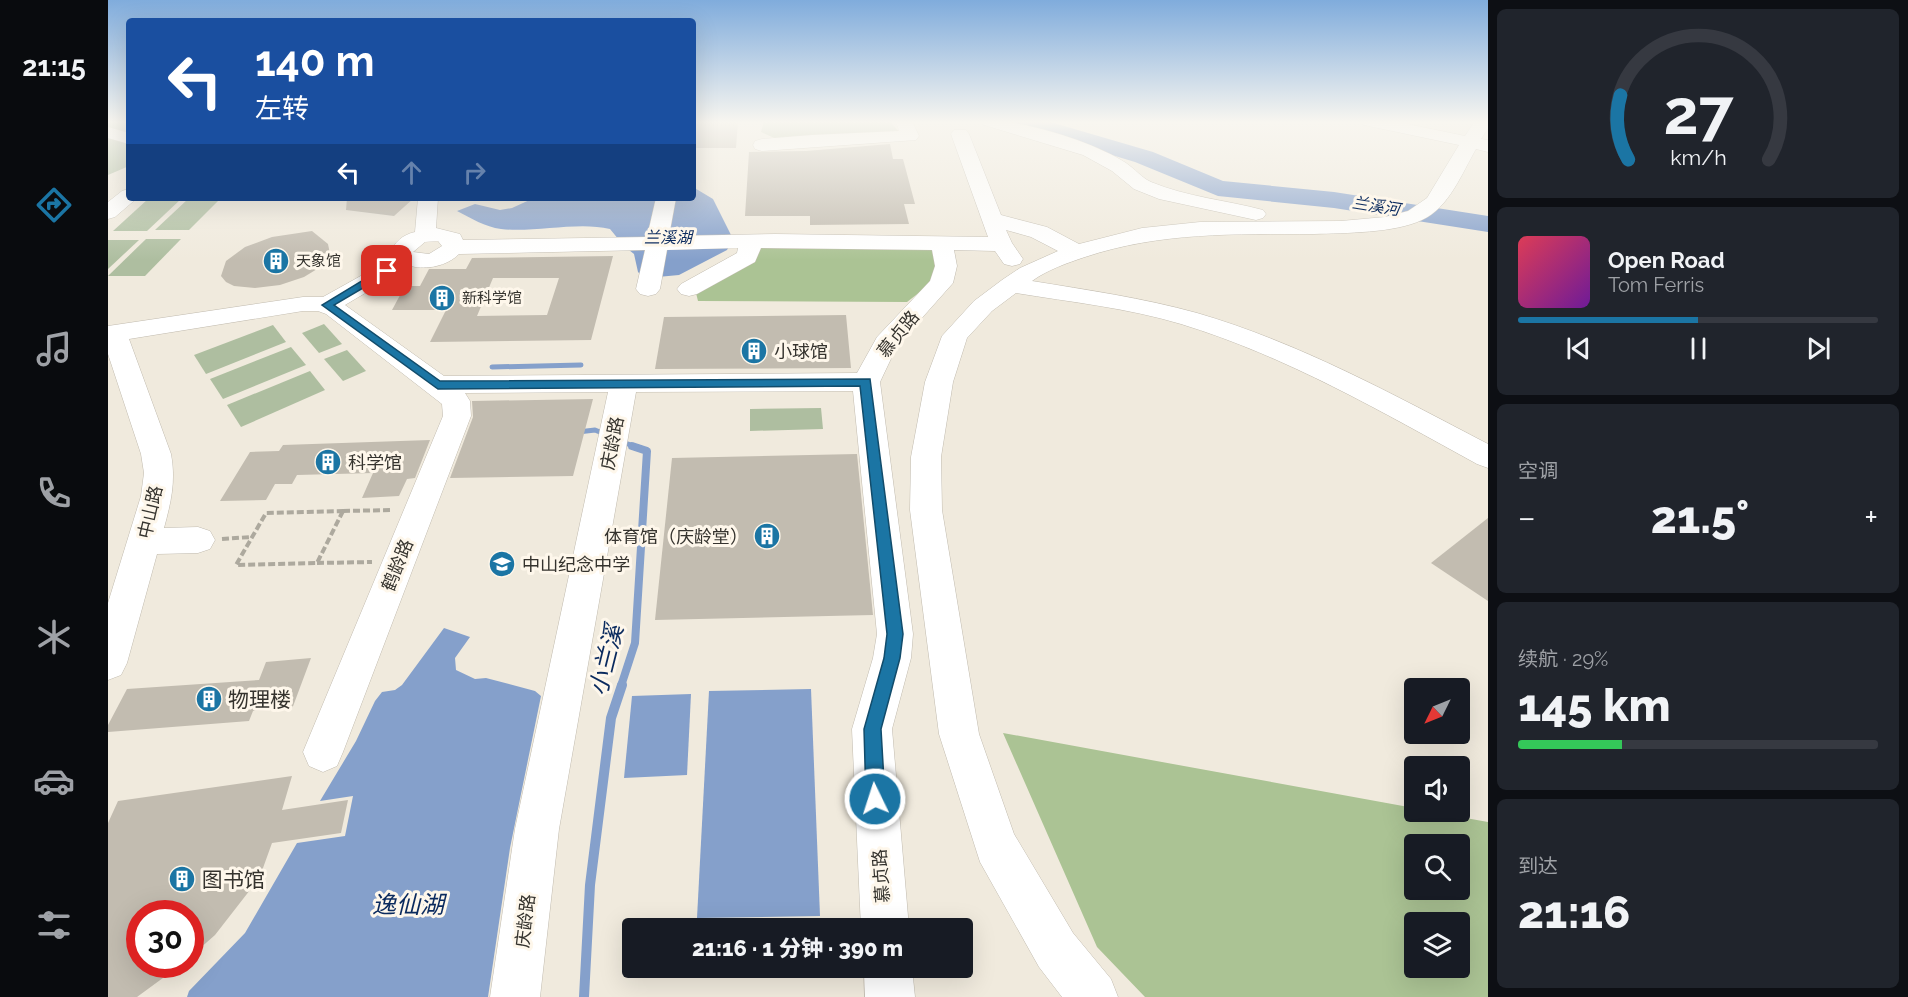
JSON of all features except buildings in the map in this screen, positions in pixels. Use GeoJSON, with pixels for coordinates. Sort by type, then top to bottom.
{"type":"FeatureCollection","features":[{"type":"Feature","properties":{"kind":"street"},"geometry":{"type":"LineString","coordinates":[[973,168],[1001,244],[1009,256],[1007,288]]}},
{"type":"Feature","properties":{"kind":"street"},"geometry":{"type":"LineString","coordinates":[[1120,168],[1141,185],[1166,195],[1315,227]]}},
{"type":"Feature","properties":{"kind":"street"},"geometry":{"type":"LineString","coordinates":[[1093,997],[1056,950],[996,846],[960,734],[926,510],[926,458],[939,382],[955,336],[1007,288],[1077,252],[1134,237],[1172,231],[1233,227],[1366,225],[1401,220],[1426,210],[1435,202],[1454,168]]}},
{"type":"Feature","properties":{"kind":"street"},"geometry":{"type":"LineString","coordinates":[[108,198],[126,190]]}},
{"type":"Feature","properties":{"kind":"street"},"geometry":{"type":"LineString","coordinates":[[108,213],[126,198]]}},
{"type":"Feature","properties":{"kind":"street"},"geometry":{"type":"LineString","coordinates":[[426,236],[428,201]]}},
{"type":"Feature","properties":{"kind":"street"},"geometry":{"type":"LineString","coordinates":[[649,285],[665,201]]}},
{"type":"Feature","properties":{"kind":"street"},"geometry":{"type":"LineString","coordinates":[[992,219],[1039,232],[1077,252]]}},
{"type":"Feature","properties":{"kind":"street"},"geometry":{"type":"LineString","coordinates":[[407,259],[401,253],[405,244],[426,236],[448,237],[454,243],[453,247]]}},
{"type":"Feature","properties":{"kind":"street"},"geometry":{"type":"LineString","coordinates":[[327,305],[407,259],[430,260],[445,255],[453,247],[744,242],[1001,244]]}},
{"type":"Feature","properties":{"kind":"street"},"geometry":{"type":"LineString","coordinates":[[689,289],[747,257],[744,242]]}},
{"type":"Feature","properties":{"kind":"street","name":"慕贞路"},"geometry":{"type":"LineString","coordinates":[[884,918],[872,729],[892,658],[895,634],[866,382],[886,343],[941,283],[946,266],[942,245]]}},
{"type":"Feature","properties":{"kind":"street"},"geometry":{"type":"LineString","coordinates":[[1007,288],[1189,319],[1249,340],[1331,374],[1488,457]]}},
{"type":"Feature","properties":{"kind":"street"},"geometry":{"type":"LineString","coordinates":[[111,334],[314,303],[327,305],[438,385],[866,382]]}},
{"type":"Feature","properties":{"kind":"street","name":"中山路"},"geometry":{"type":"LineString","coordinates":[[108,663],[157,496],[159,473],[156,454],[111,334]]}},
{"type":"Feature","properties":{"kind":"street","name":"庆龄路"},"geometry":{"type":"LineString","coordinates":[[515,997],[537,829],[624,384]]}},
{"type":"Feature","properties":{"kind":"street","name":"鹤龄路"},"geometry":{"type":"LineString","coordinates":[[323,752],[458,409],[451,394],[438,385]]}},
{"type":"Feature","properties":{"kind":"street"},"geometry":{"type":"LineString","coordinates":[[143,542],[198,540]]}},
{"type":"Feature","properties":{"kind":"street"},"geometry":{"type":"LineString","coordinates":[[889,978],[890,997]]}},
{"type":"Feature","properties":{"kind":"path"},"geometry":{"type":"LineString","coordinates":[[398,562],[236,566],[266,513],[419,509]]}},
{"type":"Feature","properties":{"kind":"path"},"geometry":{"type":"LineString","coordinates":[[317,564],[343,511]]}},
{"type":"Feature","properties":{"kind":"green space"},"geometry":{"type":"Polygon","coordinates":[[[108,168],[125,168],[108,175],[108,168]]]}},
{"type":"Feature","properties":{"kind":"green space"},"geometry":{"type":"Polygon","coordinates":[[[146,201],[179,201],[147,231],[113,231],[146,201]]]}},
{"type":"Feature","properties":{"kind":"green space"},"geometry":{"type":"Polygon","coordinates":[[[186,201],[218,201],[189,230],[155,230],[186,201]]]}},
{"type":"Feature","properties":{"kind":"green space"},"geometry":{"type":"Polygon","coordinates":[[[146,239],[181,239],[145,276],[108,276],[146,239]]]}},
{"type":"Feature","properties":{"kind":"green space"},"geometry":{"type":"Polygon","coordinates":[[[108,240],[139,240],[108,269],[108,240]]]}},
{"type":"Feature","properties":{"kind":"green space"},"geometry":{"type":"Polygon","coordinates":[[[759,246],[933,248],[938,278],[907,302],[698,301],[693,281],[759,246]]]}},
{"type":"Feature","properties":{"kind":"green space"},"geometry":{"type":"Polygon","coordinates":[[[324,324],[342,344],[319,353],[302,333],[324,324]]]}},
{"type":"Feature","properties":{"kind":"green space"},"geometry":{"type":"Polygon","coordinates":[[[273,325],[286,342],[206,374],[194,355],[273,325]]]}},
{"type":"Feature","properties":{"kind":"green space"},"geometry":{"type":"Polygon","coordinates":[[[291,347],[306,365],[223,399],[210,379],[291,347]]]}},
{"type":"Feature","properties":{"kind":"green space"},"geometry":{"type":"Polygon","coordinates":[[[347,350],[366,371],[343,381],[324,359],[347,350]]]}},
{"type":"Feature","properties":{"kind":"green space"},"geometry":{"type":"Polygon","coordinates":[[[310,371],[325,390],[241,427],[227,405],[310,371]]]}},
{"type":"Feature","properties":{"kind":"green space"},"geometry":{"type":"Polygon","coordinates":[[[821,408],[823,429],[750,431],[750,409],[821,408]]]}},
{"type":"Feature","properties":{"kind":"green space"},"geometry":{"type":"Polygon","coordinates":[[[1003,733],[1404,806],[1404,822],[1470,822],[1470,819],[1488,822],[1488,997],[1145,997],[1097,947],[1003,733]]]}},
{"type":"Feature","properties":{"kind":"water","name":"兰溪湖"},"geometry":{"type":"Polygon","coordinates":[[[696,189],[713,199],[733,239],[727,250],[679,275],[647,278],[638,272],[634,254],[610,229],[584,226],[527,230],[501,229],[484,224],[457,211],[475,204],[500,210],[512,208],[527,201],[696,201],[696,189]]]}},
{"type":"Feature","properties":{"kind":"water","name":"逸仙湖"},"geometry":{"type":"Polygon","coordinates":[[[444,628],[470,637],[455,658],[456,670],[475,679],[486,678],[535,691],[541,696],[510,848],[488,997],[187,997],[189,991],[245,933],[297,843],[345,836],[353,796],[320,801],[356,741],[375,701],[382,692],[395,690],[402,685],[444,628]]]}},
{"type":"Feature","properties":{"kind":"water"},"geometry":{"type":"Polygon","coordinates":[[[811,689],[820,916],[697,918],[709,691],[811,689]]]}},
{"type":"Feature","properties":{"kind":"water"},"geometry":{"type":"Polygon","coordinates":[[[691,694],[687,775],[624,778],[632,696],[691,694]]]}},
{"type":"Feature","properties":{"kind":"waterway","name":"兰溪河"},"geometry":{"type":"LineString","coordinates":[[1169,168],[1218,188],[1334,200],[1488,224]]}},
{"type":"Feature","properties":{"kind":"waterway"},"geometry":{"type":"LineString","coordinates":[[492,367],[581,365]]}},
{"type":"Feature","properties":{"kind":"waterway","name":"小兰溪"},"geometry":{"type":"LineString","coordinates":[[578,432],[595,430],[607,435]]}},
{"type":"Feature","properties":{"kind":"waterway","name":"小兰溪"},"geometry":{"type":"LineString","coordinates":[[620,441],[636,447]]}},
{"type":"Feature","properties":{"kind":"waterway","name":"小兰溪"},"geometry":{"type":"LineString","coordinates":[[621,686],[635,643],[647,451],[632,446]]}},
{"type":"Feature","properties":{"kind":"waterway","name":"小兰溪"},"geometry":{"type":"LineString","coordinates":[[584,997],[590,885],[611,718],[622,685]]}},
{"type":"Feature","properties":{"kind":"place","name":"天象馆"},"geometry":{"type":"Point","coordinates":[276,261]}},
{"type":"Feature","properties":{"kind":"place","name":"新科学馆"},"geometry":{"type":"Point","coordinates":[442,298]}},
{"type":"Feature","properties":{"kind":"place","name":"小球馆"},"geometry":{"type":"Point","coordinates":[754,351]}},
{"type":"Feature","properties":{"kind":"place","name":"科学馆"},"geometry":{"type":"Point","coordinates":[328,462]}},
{"type":"Feature","properties":{"kind":"place","name":"体育馆（庆龄堂）"},"geometry":{"type":"Point","coordinates":[767,536]}},
{"type":"Feature","properties":{"kind":"place","name":"中山纪念中学"},"geometry":{"type":"Point","coordinates":[502,564]}},
{"type":"Feature","properties":{"kind":"place","name":"物理楼"},"geometry":{"type":"Point","coordinates":[209,699]}},
{"type":"Feature","properties":{"kind":"place","name":"图书馆"},"geometry":{"type":"Point","coordinates":[182,879]}},
{"type":"Feature","properties":{"kind":"route"},"geometry":{"type":"LineString","coordinates":[[387,271],[327,305],[438,385],[866,382],[895,634],[892,658],[872,729],[875,799]]}}]}
